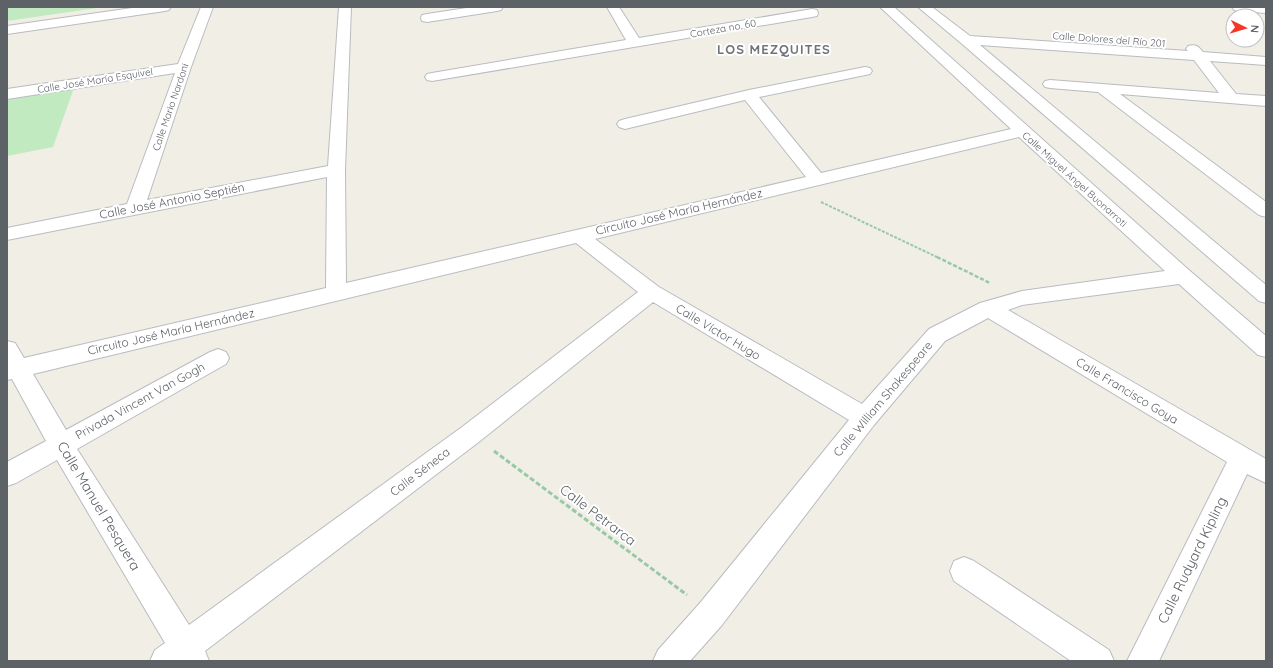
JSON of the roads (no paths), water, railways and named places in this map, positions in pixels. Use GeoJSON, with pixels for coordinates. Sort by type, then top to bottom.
{"type":"FeatureCollection","features":[{"type":"Feature","properties":{"kind":"street"},"geometry":{"type":"LineString","coordinates":[[7,30],[165,7]]}},
{"type":"Feature","properties":{"kind":"street","name":"Calle Mario Nardoni"},"geometry":{"type":"LineString","coordinates":[[135,208],[184,67],[207,7]]}},
{"type":"Feature","properties":{"kind":"street"},"geometry":{"type":"LineString","coordinates":[[336,293],[336,170],[345,7]]}},
{"type":"Feature","properties":{"kind":"street"},"geometry":{"type":"LineString","coordinates":[[426,18],[497,7]]}},
{"type":"Feature","properties":{"kind":"street"},"geometry":{"type":"LineString","coordinates":[[613,7],[635,43]]}},
{"type":"Feature","properties":{"kind":"street","name":"Calle Miguel Ángel Buonarroti"},"geometry":{"type":"LineString","coordinates":[[886,7],[1183,276],[1266,349]]}},
{"type":"Feature","properties":{"kind":"street"},"geometry":{"type":"LineString","coordinates":[[924,7],[966,40],[1266,296]]}},
{"type":"Feature","properties":{"kind":"street"},"geometry":{"type":"LineString","coordinates":[[1238,7],[1266,9]]}},
{"type":"Feature","properties":{"kind":"street","name":"Corteza no. 60"},"geometry":{"type":"LineString","coordinates":[[432,77],[812,13]]}},
{"type":"Feature","properties":{"kind":"street","name":"Calle Dolores del Río 201"},"geometry":{"type":"LineString","coordinates":[[951,29],[1194,50],[1266,49]]}},
{"type":"Feature","properties":{"kind":"street"},"geometry":{"type":"LineString","coordinates":[[966,40],[1194,50],[1266,61]]}},
{"type":"Feature","properties":{"kind":"street"},"geometry":{"type":"LineString","coordinates":[[1194,50],[1231,98]]}},
{"type":"Feature","properties":{"kind":"street","name":"Calle José María Esquivel"},"geometry":{"type":"LineString","coordinates":[[7,94],[184,67]]}},
{"type":"Feature","properties":{"kind":"street"},"geometry":{"type":"LineString","coordinates":[[626,124],[749,95],[865,72]]}},
{"type":"Feature","properties":{"kind":"street"},"geometry":{"type":"LineString","coordinates":[[1050,84],[1266,101]]}},
{"type":"Feature","properties":{"kind":"street"},"geometry":{"type":"LineString","coordinates":[[1102,88],[1266,211]]}},
{"type":"Feature","properties":{"kind":"street"},"geometry":{"type":"LineString","coordinates":[[749,95],[817,179]]}},
{"type":"Feature","properties":{"kind":"street","name":"Circuito José María Hernández"},"geometry":{"type":"LineString","coordinates":[[11,362],[336,293],[1023,131]]}},
{"type":"Feature","properties":{"kind":"street","name":"Calle José Antonio Septién"},"geometry":{"type":"LineString","coordinates":[[7,234],[336,170]]}},
{"type":"Feature","properties":{"kind":"street","name":"Calle Víctor Hugo"},"geometry":{"type":"LineString","coordinates":[[578,235],[652,292],[865,418]]}},
{"type":"Feature","properties":{"kind":"street","name":"Calle William Shakespeare"},"geometry":{"type":"LineString","coordinates":[[671,660],[711,614],[865,418],[937,335],[988,308],[1022,298],[1183,276]]}},
{"type":"Feature","properties":{"kind":"street","name":"Calle Séneca"},"geometry":{"type":"LineString","coordinates":[[182,656],[471,434],[652,292]]}},
{"type":"Feature","properties":{"kind":"street","name":"Calle Francisco Goya"},"geometry":{"type":"LineString","coordinates":[[988,308],[1266,472]]}},
{"type":"Feature","properties":{"kind":"street","name":"Privada Vincent Van Gogh"},"geometry":{"type":"LineString","coordinates":[[7,475],[218,358]]}},
{"type":"Feature","properties":{"kind":"street","name":"Calle Manuel Pesquera"},"geometry":{"type":"LineString","coordinates":[[11,362],[61,445],[182,656]]}},
{"type":"Feature","properties":{"kind":"street","name":"Calle Rudyard Kipling"},"geometry":{"type":"LineString","coordinates":[[1143,661],[1242,459]]}},
{"type":"Feature","properties":{"kind":"street"},"geometry":{"type":"LineString","coordinates":[[964,571],[1098,661]]}},
{"type":"Feature","properties":{"kind":"district","name":"LOS MEZQUITES"},"geometry":{"type":"Point","coordinates":[774,49]}}]}
